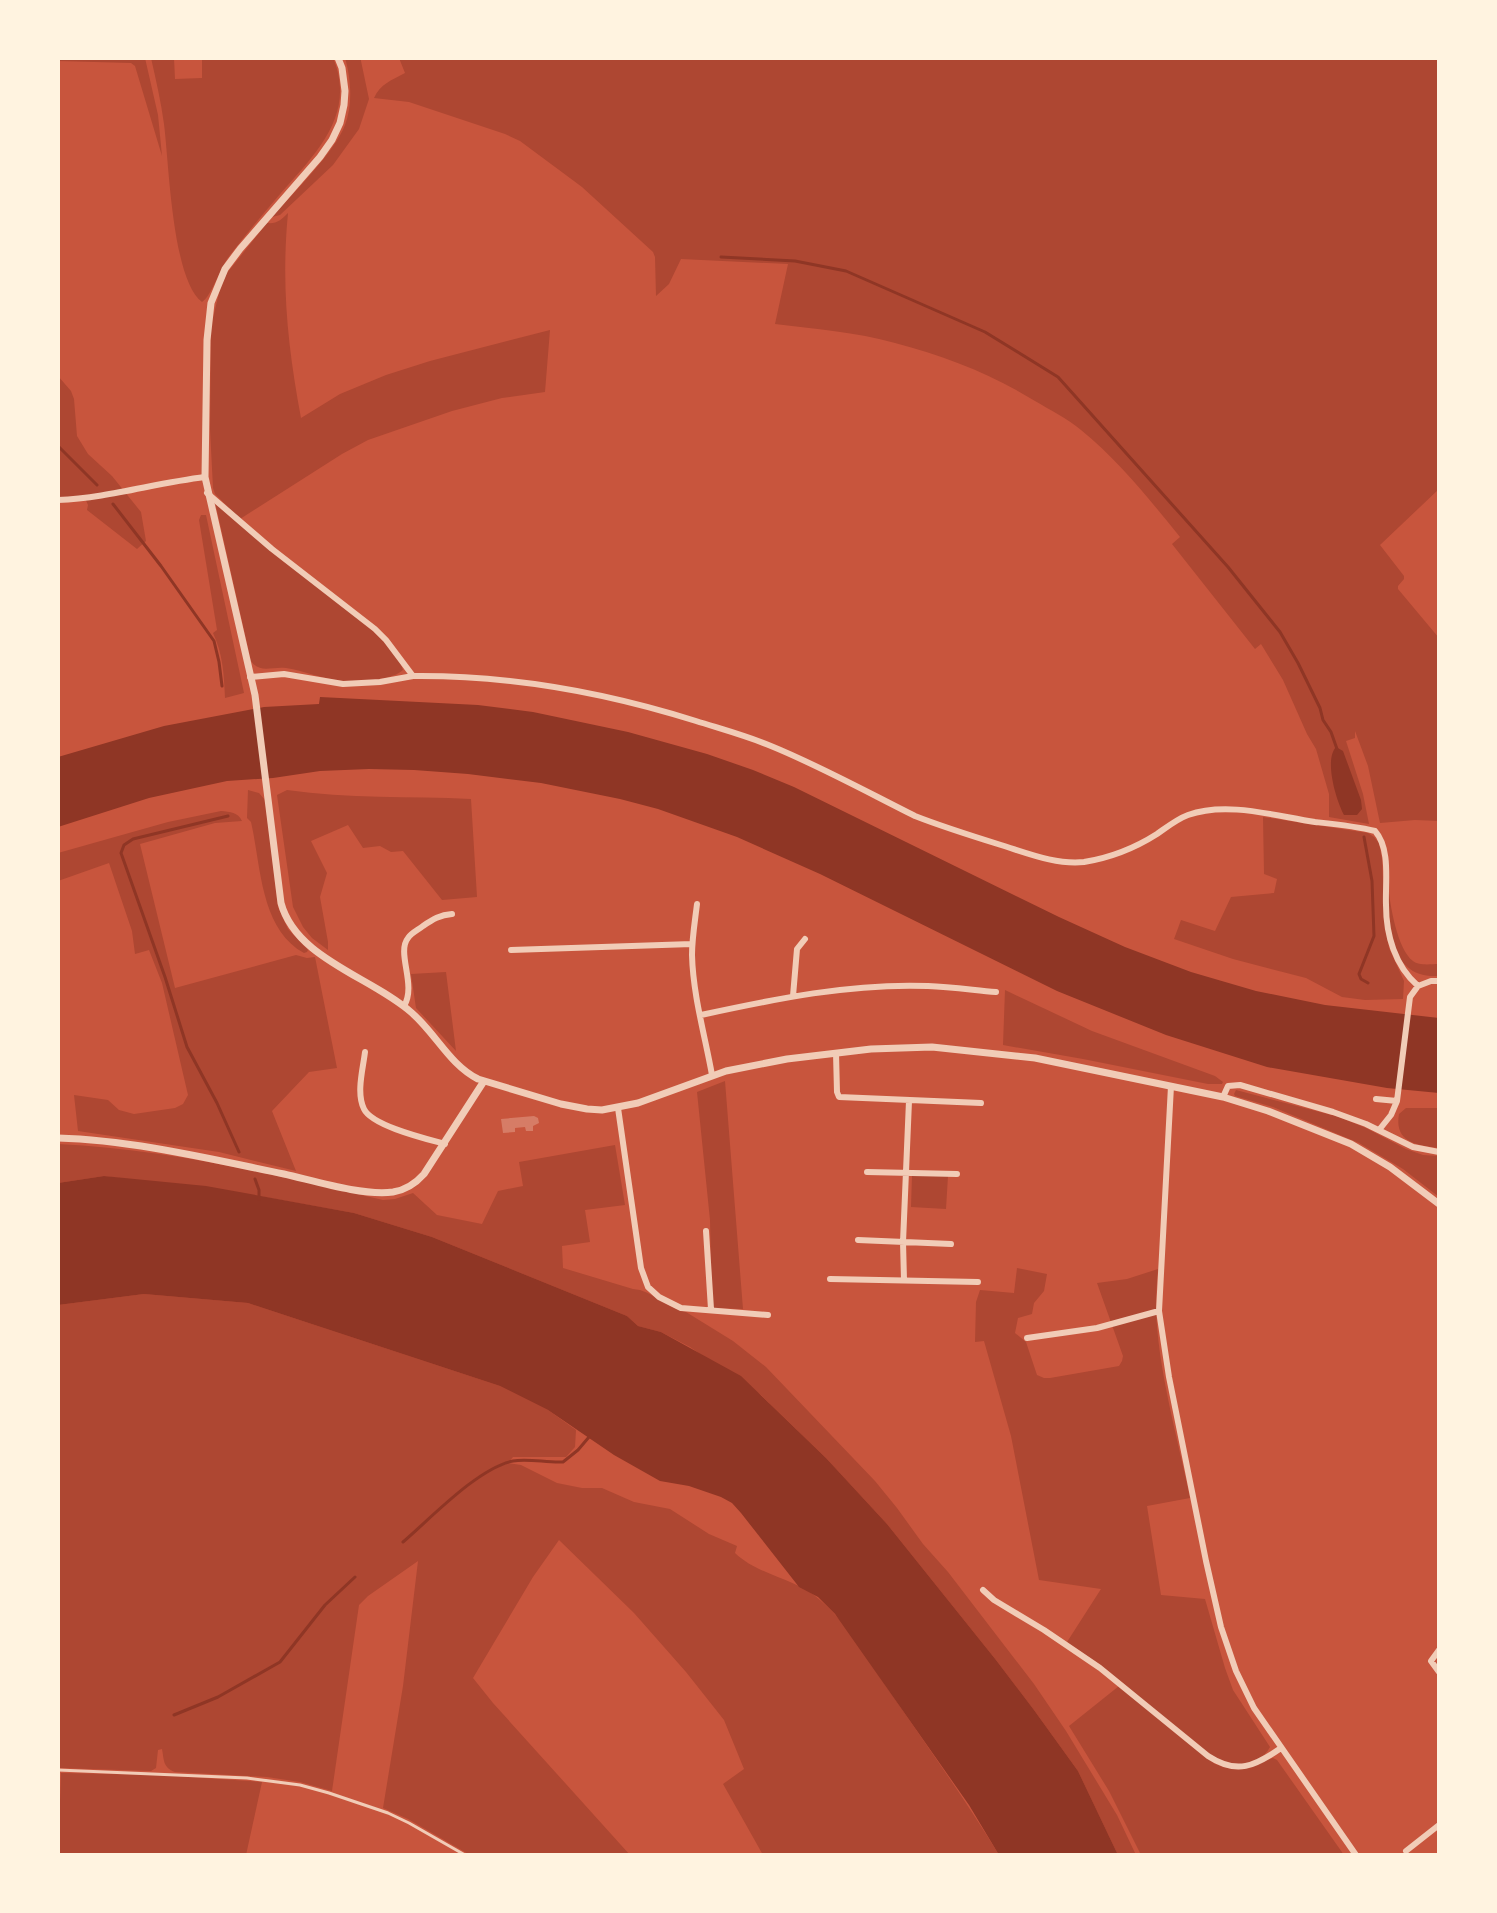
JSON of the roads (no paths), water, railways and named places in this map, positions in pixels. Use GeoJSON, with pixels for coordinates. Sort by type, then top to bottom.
{"type":"FeatureCollection","features":[{"type":"Feature","properties":{"kind":"street"},"geometry":{"type":"LineString","coordinates":[[338,58],[345,99],[343,115],[336,131],[320,157],[231,261],[221,277],[211,303],[207,340],[207,493],[255,695],[281,903],[291,926],[304,942],[404,1006],[461,1069],[484,1081],[526,1095],[579,1108],[618,1108],[712,1075],[787,1059],[887,1047],[932,1047],[1025,1056],[1223,1097],[1293,1120],[1351,1144],[1390,1167],[1439,1204]]}},
{"type":"Feature","properties":{"kind":"street"},"geometry":{"type":"LineString","coordinates":[[58,500],[116,494],[205,477]]}},
{"type":"Feature","properties":{"kind":"street"},"geometry":{"type":"LineString","coordinates":[[207,493],[272,549],[375,629],[413,676]]}},
{"type":"Feature","properties":{"kind":"street"},"geometry":{"type":"LineString","coordinates":[[250,677],[284,674],[343,684],[413,676],[452,676],[520,681],[648,706],[771,746],[938,825],[1065,862],[1081,862],[1127,850],[1188,815],[1214,810],[1241,810],[1371,830],[1380,836],[1383,847],[1386,920],[1391,944],[1400,965],[1418,986]]}},
{"type":"Feature","properties":{"kind":"street"},"geometry":{"type":"LineString","coordinates":[[697,904],[692,944],[694,982],[712,1075]]}},
{"type":"Feature","properties":{"kind":"street"},"geometry":{"type":"LineString","coordinates":[[404,1006],[410,992],[404,946],[407,939],[435,918],[452,914]]}},
{"type":"Feature","properties":{"kind":"street"},"geometry":{"type":"LineString","coordinates":[[793,996],[797,949],[805,939]]}},
{"type":"Feature","properties":{"kind":"street"},"geometry":{"type":"LineString","coordinates":[[511,950],[692,944]]}},
{"type":"Feature","properties":{"kind":"street"},"geometry":{"type":"LineString","coordinates":[[1379,1130],[1391,1115],[1398,1098],[1411,992],[1418,986],[1439,981]]}},
{"type":"Feature","properties":{"kind":"street"},"geometry":{"type":"LineString","coordinates":[[701,1015],[793,996],[892,986],[937,986],[996,992]]}},
{"type":"Feature","properties":{"kind":"street"},"geometry":{"type":"LineString","coordinates":[[365,1052],[361,1089],[363,1107],[369,1115],[405,1132],[445,1144]]}},
{"type":"Feature","properties":{"kind":"street"},"geometry":{"type":"LineString","coordinates":[[836,1053],[839,1097],[981,1103]]}},
{"type":"Feature","properties":{"kind":"street"},"geometry":{"type":"LineString","coordinates":[[58,1138],[138,1146],[356,1190],[385,1193],[415,1184],[424,1174],[484,1081]]}},
{"type":"Feature","properties":{"kind":"street"},"geometry":{"type":"LineString","coordinates":[[1223,1097],[1228,1086],[1240,1085],[1333,1112],[1413,1147],[1439,1152]]}},
{"type":"Feature","properties":{"kind":"street"},"geometry":{"type":"LineString","coordinates":[[1171,1086],[1159,1311],[1206,1561],[1228,1650],[1245,1690],[1281,1748],[1356,1855]]}},
{"type":"Feature","properties":{"kind":"street"},"geometry":{"type":"LineString","coordinates":[[1376,1099],[1388,1102],[1398,1098]]}},
{"type":"Feature","properties":{"kind":"street"},"geometry":{"type":"LineString","coordinates":[[904,1280],[909,1101]]}},
{"type":"Feature","properties":{"kind":"street"},"geometry":{"type":"LineString","coordinates":[[618,1108],[627,1182],[648,1287],[686,1309],[768,1315]]}},
{"type":"Feature","properties":{"kind":"street"},"geometry":{"type":"LineString","coordinates":[[867,1172],[957,1174]]}},
{"type":"Feature","properties":{"kind":"street"},"geometry":{"type":"LineString","coordinates":[[706,1231],[711,1309]]}},
{"type":"Feature","properties":{"kind":"street"},"geometry":{"type":"LineString","coordinates":[[858,1240],[951,1244]]}},
{"type":"Feature","properties":{"kind":"street"},"geometry":{"type":"LineString","coordinates":[[830,1279],[978,1282]]}},
{"type":"Feature","properties":{"kind":"street"},"geometry":{"type":"LineString","coordinates":[[1027,1338],[1097,1328],[1159,1311]]}},
{"type":"Feature","properties":{"kind":"street"},"geometry":{"type":"LineString","coordinates":[[983,1590],[1100,1668],[1220,1764],[1245,1767],[1281,1748]]}},
{"type":"Feature","properties":{"kind":"street"},"geometry":{"type":"LineString","coordinates":[[1439,1650],[1432,1658],[1439,1672]]}},
{"type":"Feature","properties":{"kind":"street"},"geometry":{"type":"LineString","coordinates":[[1406,1851],[1439,1825]]}},
{"type":"Feature","properties":{"kind":"lane"},"geometry":{"type":"LineString","coordinates":[[58,1770],[247,1778],[300,1785],[388,1813],[465,1855]]}},
{"type":"Feature","properties":{"kind":"waterway"},"geometry":{"type":"LineString","coordinates":[[721,257],[795,261],[846,271],[985,332],[1058,377],[1228,567],[1280,632],[1320,708],[1337,749]]}},
{"type":"Feature","properties":{"kind":"waterway"},"geometry":{"type":"LineString","coordinates":[[58,446],[97,485]]}},
{"type":"Feature","properties":{"kind":"waterway"},"geometry":{"type":"LineString","coordinates":[[113,504],[214,641],[222,686]]}},
{"type":"Feature","properties":{"kind":"waterway"},"geometry":{"type":"LineString","coordinates":[[228,816],[133,839],[124,845],[121,853],[187,1047],[239,1152]]}},
{"type":"Feature","properties":{"kind":"waterway"},"geometry":{"type":"LineString","coordinates":[[1364,837],[1372,881],[1374,936],[1359,974],[1368,983]]}},
{"type":"Feature","properties":{"kind":"waterway"},"geometry":{"type":"LineString","coordinates":[[255,1179],[259,1199]]}},
{"type":"Feature","properties":{"kind":"waterway"},"geometry":{"type":"LineString","coordinates":[[403,1542],[455,1495],[485,1473],[513,1461],[563,1462],[589,1437]]}},
{"type":"Feature","properties":{"kind":"waterway"},"geometry":{"type":"LineString","coordinates":[[174,1715],[218,1697],[280,1662],[325,1605],[355,1577]]}}]}
